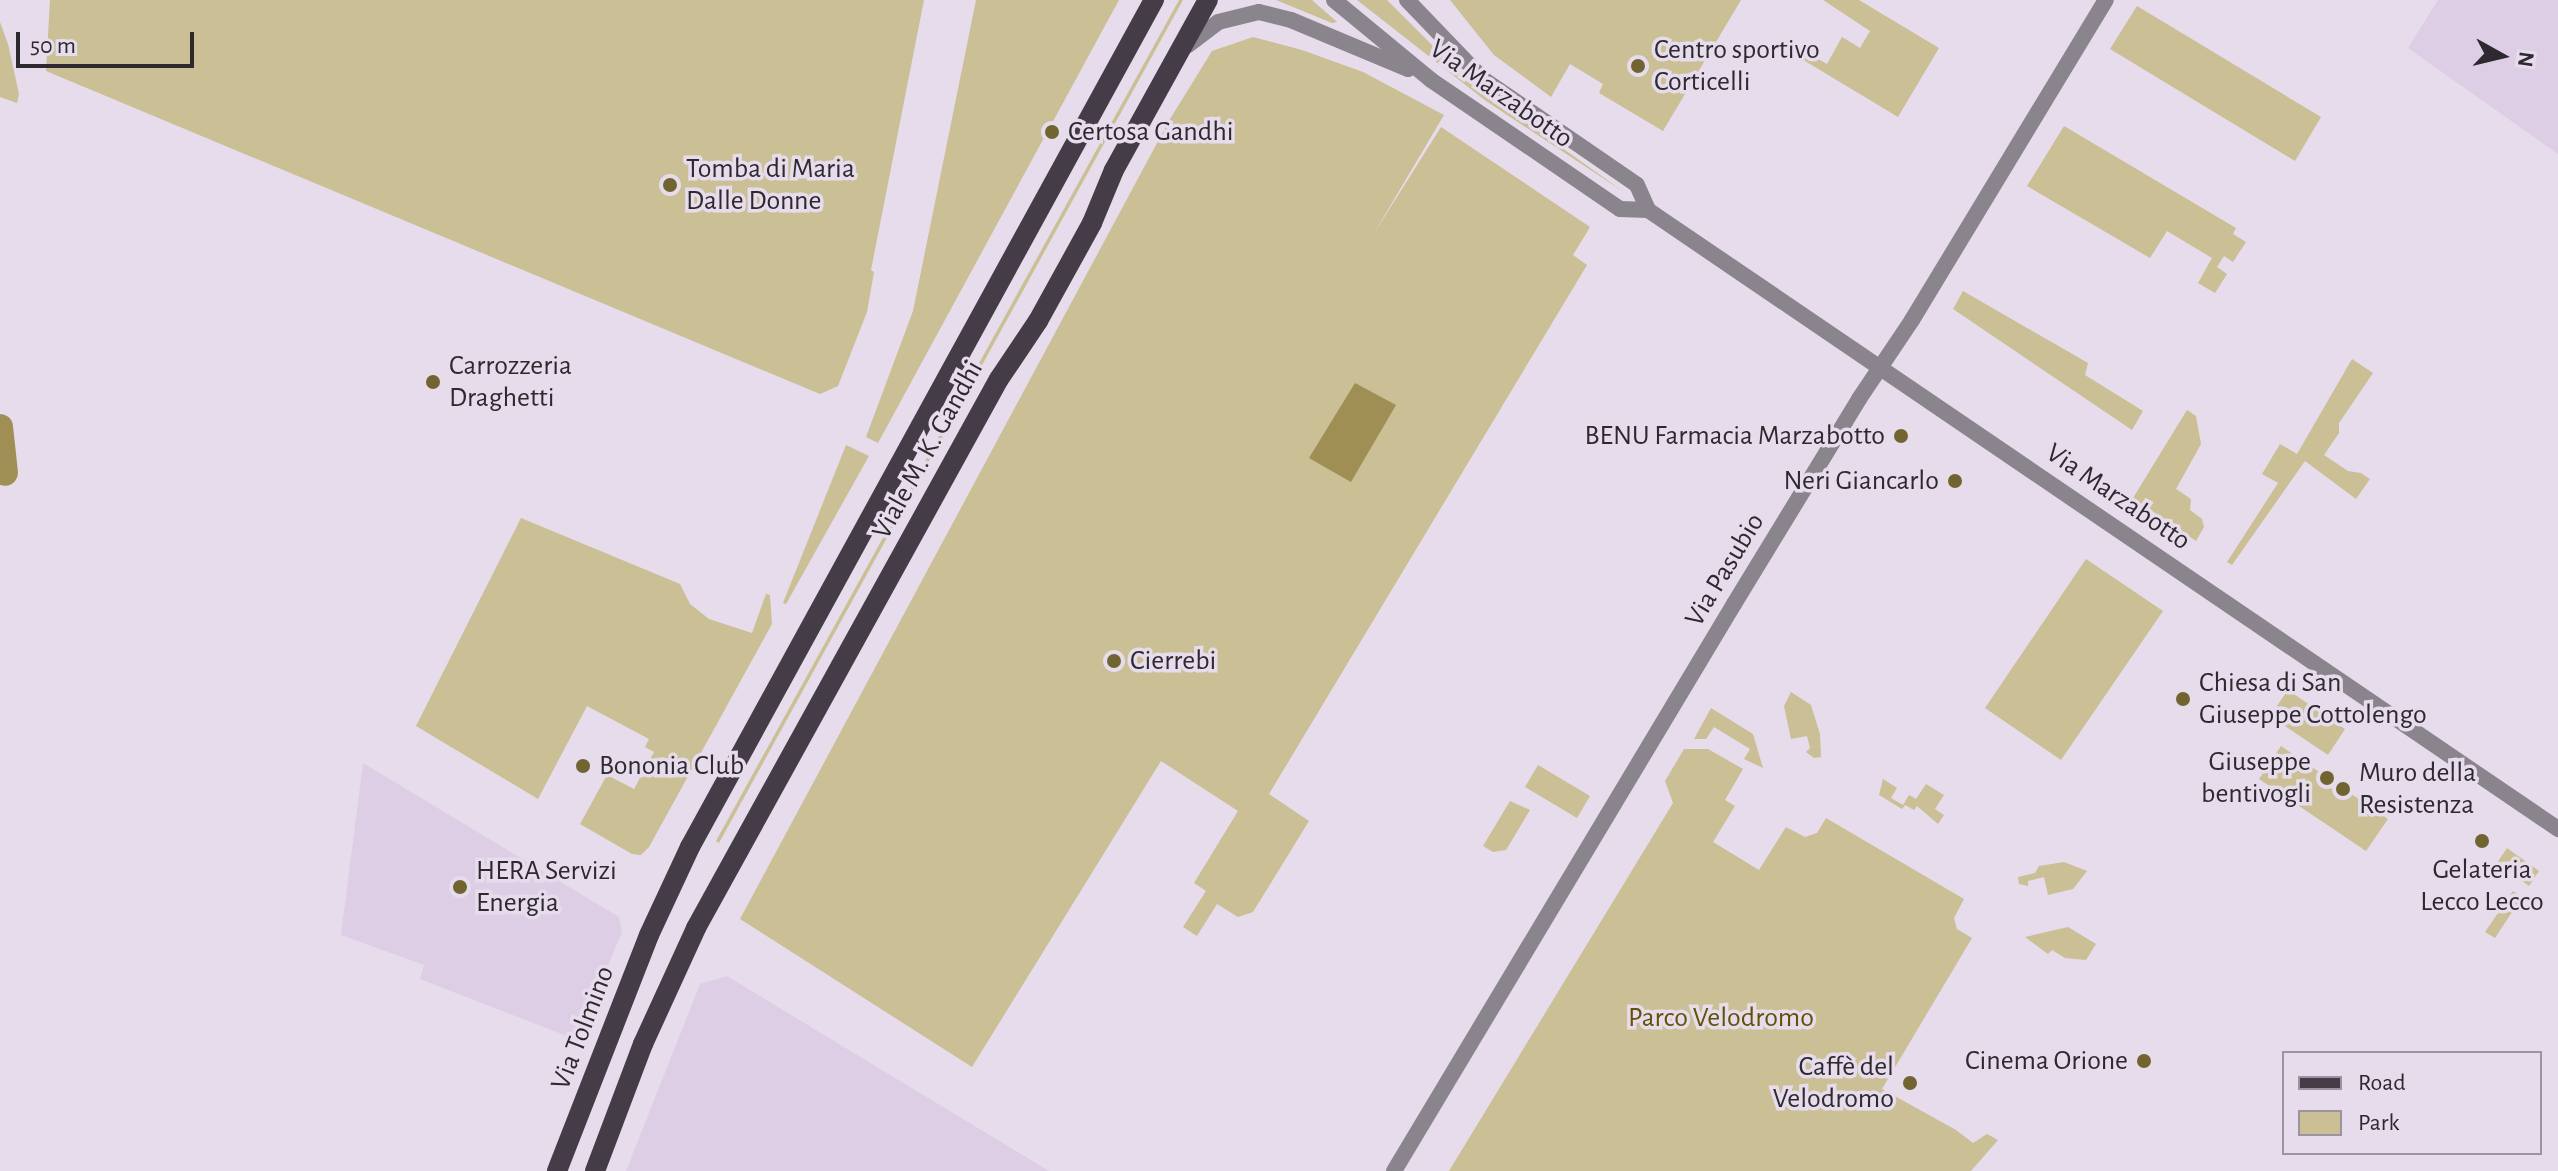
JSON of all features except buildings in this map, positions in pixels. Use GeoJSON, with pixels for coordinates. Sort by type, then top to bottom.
{"type":"FeatureCollection","features":[{"type":"Feature","properties":{"kind":"main road","name":"Viale M. K. Gandhi"},"geometry":{"type":"LineString","coordinates":[[661,907],[719,792],[1154,0]]}},
{"type":"Feature","properties":{"kind":"main road","name":"Viale M. K. Gandhi"},"geometry":{"type":"LineString","coordinates":[[595,1171],[648,1031],[696,928],[999,379],[1038,321],[1092,223],[1114,170],[1208,0]]}},
{"type":"Feature","properties":{"kind":"main road","name":"Via Tolmino"},"geometry":{"type":"LineString","coordinates":[[557,1171],[661,907]]}},
{"type":"Feature","properties":{"kind":"street","name":"Via Marzabotto"},"geometry":{"type":"LineString","coordinates":[[1334,0],[1431,80],[1620,209],[1648,210],[2558,829]]}},
{"type":"Feature","properties":{"kind":"street","name":"Via Marzabotto"},"geometry":{"type":"LineString","coordinates":[[1407,0],[1498,90],[1637,185],[1648,210]]}},
{"type":"Feature","properties":{"kind":"street"},"geometry":{"type":"LineString","coordinates":[[1422,0],[1438,33]]}},
{"type":"Feature","properties":{"kind":"street","name":"Via Pasubio"},"geometry":{"type":"LineString","coordinates":[[1394,1171],[1734,604],[2106,0]]}},
{"type":"Feature","properties":{"kind":"street"},"geometry":{"type":"LineString","coordinates":[[1180,52],[1218,22],[1259,12],[1291,20],[1431,80]]}},
{"type":"Feature","properties":{"kind":"shaded area"},"geometry":{"type":"Polygon","coordinates":[[[2438,0],[2558,0],[2558,154],[2408,48],[2438,0]]]}},
{"type":"Feature","properties":{"kind":"shaded area"},"geometry":{"type":"Polygon","coordinates":[[[1355,383],[1396,405],[1351,482],[1309,458],[1355,383]]]}},
{"type":"Feature","properties":{"kind":"shaded area","name":"HERA Servizi Energia"},"geometry":{"type":"Polygon","coordinates":[[[363,763],[619,917],[622,932],[577,1040],[420,979],[424,965],[341,935],[363,763]]]}},
{"type":"Feature","properties":{"kind":"shaded area"},"geometry":{"type":"Polygon","coordinates":[[[727,976],[1049,1171],[626,1171],[700,984],[727,976]]]}},
{"type":"Feature","properties":{"kind":"green space"},"geometry":{"type":"Polygon","coordinates":[[[50,0],[924,0],[871,270],[874,272],[867,312],[838,386],[820,394],[46,71],[50,0]]]}},
{"type":"Feature","properties":{"kind":"green space"},"geometry":{"type":"Polygon","coordinates":[[[976,0],[1119,0],[878,443],[866,437],[913,311],[976,0]]]}},
{"type":"Feature","properties":{"kind":"green space"},"geometry":{"type":"Polygon","coordinates":[[[1179,0],[1183,0],[719,843],[716,841],[1179,0]]]}},
{"type":"Feature","properties":{"kind":"green space"},"geometry":{"type":"Polygon","coordinates":[[[1276,0],[1312,0],[1337,22],[1332,23],[1276,0]]]}},
{"type":"Feature","properties":{"kind":"green space"},"geometry":{"type":"Polygon","coordinates":[[[1357,0],[1387,0],[1467,80],[1624,192],[1486,101],[1357,0]]]}},
{"type":"Feature","properties":{"kind":"green space","name":"Centro sportivo Corticelli"},"geometry":{"type":"Polygon","coordinates":[[[1450,0],[1741,0],[1663,131],[1599,93],[1603,84],[1570,64],[1551,97],[1494,55],[1450,0]]]}},
{"type":"Feature","properties":{"kind":"green space"},"geometry":{"type":"Polygon","coordinates":[[[1823,0],[1859,0],[1939,48],[1898,117],[1800,58],[1804,51],[1827,64],[1842,37],[1860,48],[1870,31],[1823,0]]]}},
{"type":"Feature","properties":{"kind":"green space"},"geometry":{"type":"Polygon","coordinates":[[[2137,6],[2321,117],[2295,161],[2110,49],[2137,6]]]}},
{"type":"Feature","properties":{"kind":"green space"},"geometry":{"type":"Polygon","coordinates":[[[0,22],[19,94],[17,103],[0,97],[0,22]]]}},
{"type":"Feature","properties":{"kind":"green space","name":"Cierrebi"},"geometry":{"type":"Polygon","coordinates":[[[1253,37],[1302,50],[1363,72],[1444,115],[1373,235],[1441,127],[1590,227],[1573,255],[1587,265],[1269,794],[1309,821],[1253,912],[1238,917],[1217,904],[1197,936],[1183,927],[1206,891],[1194,883],[1238,811],[1161,761],[972,1067],[740,919],[1170,119],[1212,51],[1253,37]]]}},
{"type":"Feature","properties":{"kind":"green space"},"geometry":{"type":"Polygon","coordinates":[[[2064,126],[2236,228],[2233,234],[2246,242],[2233,262],[2224,256],[2217,267],[2227,274],[2215,293],[2198,283],[2212,258],[2167,231],[2150,258],[2027,186],[2064,126]]]}},
{"type":"Feature","properties":{"kind":"green space"},"geometry":{"type":"Polygon","coordinates":[[[1963,291],[2088,363],[2085,375],[2143,411],[2132,430],[1953,309],[1963,291]]]}},
{"type":"Feature","properties":{"kind":"green space"},"geometry":{"type":"Polygon","coordinates":[[[2352,359],[2373,373],[2339,423],[2339,433],[2324,455],[2348,471],[2361,473],[2370,479],[2356,499],[2305,461],[2232,565],[2227,562],[2278,483],[2262,474],[2280,444],[2297,454],[2352,359]]]}},
{"type":"Feature","properties":{"kind":"green space"},"geometry":{"type":"Polygon","coordinates":[[[2187,410],[2196,416],[2201,444],[2176,489],[2191,499],[2190,510],[2202,519],[2204,527],[2196,541],[2133,498],[2187,410]]]}},
{"type":"Feature","properties":{"kind":"green space"},"geometry":{"type":"Polygon","coordinates":[[[846,445],[869,456],[786,604],[783,603],[846,445]]]}},
{"type":"Feature","properties":{"kind":"green space"},"geometry":{"type":"Polygon","coordinates":[[[521,518],[680,584],[690,604],[709,619],[752,633],[766,594],[770,595],[772,624],[649,847],[641,855],[632,854],[580,824],[607,775],[634,789],[654,752],[645,747],[649,739],[587,706],[538,799],[416,726],[521,518]]]}},
{"type":"Feature","properties":{"kind":"green space"},"geometry":{"type":"Polygon","coordinates":[[[2086,559],[2163,611],[2061,760],[1985,708],[2086,559]]]}},
{"type":"Feature","properties":{"kind":"green space"},"geometry":{"type":"Polygon","coordinates":[[[2288,690],[2345,729],[2328,755],[2270,716],[2288,690]]]}},
{"type":"Feature","properties":{"kind":"green space"},"geometry":{"type":"Polygon","coordinates":[[[1791,692],[1811,705],[1820,734],[1821,757],[1814,758],[1806,752],[1810,748],[1807,736],[1791,739],[1784,706],[1791,692]]]}},
{"type":"Feature","properties":{"kind":"green space"},"geometry":{"type":"Polygon","coordinates":[[[1711,708],[1753,734],[1763,768],[1744,759],[1750,749],[1714,727],[1706,739],[1694,739],[1711,708]]]}},
{"type":"Feature","properties":{"kind":"green space"},"geometry":{"type":"Polygon","coordinates":[[[2281,746],[2388,819],[2366,851],[2259,779],[2281,746]]]}},
{"type":"Feature","properties":{"kind":"green space","name":"Parco Velodromo"},"geometry":{"type":"Polygon","coordinates":[[[1684,749],[1708,749],[1743,769],[1725,800],[1735,806],[1713,842],[1759,870],[1786,827],[1805,837],[1817,833],[1826,818],[1964,899],[1954,918],[1957,929],[1972,938],[1882,1089],[1956,1130],[1973,1143],[1987,1134],[1998,1140],[1971,1171],[1449,1171],[1673,803],[1665,781],[1684,749]]]}},
{"type":"Feature","properties":{"kind":"green space"},"geometry":{"type":"Polygon","coordinates":[[[1538,765],[1590,796],[1577,818],[1525,787],[1538,765]]]}},
{"type":"Feature","properties":{"kind":"green space"},"geometry":{"type":"Polygon","coordinates":[[[1883,779],[1897,788],[1891,798],[1903,805],[1909,795],[1916,799],[1926,784],[1944,795],[1935,809],[1944,815],[1938,824],[1917,806],[1914,810],[1905,805],[1902,809],[1879,795],[1883,779]]]}},
{"type":"Feature","properties":{"kind":"green space"},"geometry":{"type":"Polygon","coordinates":[[[1510,801],[1530,810],[1506,850],[1493,852],[1483,846],[1510,801]]]}},
{"type":"Feature","properties":{"kind":"green space"},"geometry":{"type":"Polygon","coordinates":[[[2507,848],[2539,871],[2529,886],[2497,863],[2507,848]]]}},
{"type":"Feature","properties":{"kind":"green space"},"geometry":{"type":"Polygon","coordinates":[[[2064,862],[2087,871],[2073,889],[2048,895],[2044,877],[2028,881],[2028,886],[2019,884],[2018,877],[2035,873],[2039,866],[2064,862]]]}},
{"type":"Feature","properties":{"kind":"green space"},"geometry":{"type":"Polygon","coordinates":[[[2513,891],[2522,897],[2495,938],[2485,932],[2513,891]]]}},
{"type":"Feature","properties":{"kind":"green space"},"geometry":{"type":"Polygon","coordinates":[[[2068,927],[2096,944],[2086,960],[2065,958],[2052,950],[2048,954],[2025,937],[2068,927]]]}},
{"type":"Feature","properties":{"kind":"waterway"},"geometry":{"type":"LineString","coordinates":[[0,427],[5,473]]}},
{"type":"Feature","properties":{"kind":"place","name":"Centro sportivo Corticelli"},"geometry":{"type":"Point","coordinates":[1638,66]}},
{"type":"Feature","properties":{"kind":"place","name":"Certosa Gandhi"},"geometry":{"type":"Point","coordinates":[1052,132]}},
{"type":"Feature","properties":{"kind":"place","name":"Tomba di Maria Dalle Donne"},"geometry":{"type":"Point","coordinates":[670,185]}},
{"type":"Feature","properties":{"kind":"place","name":"Carrozzeria Draghetti"},"geometry":{"type":"Point","coordinates":[433,382]}},
{"type":"Feature","properties":{"kind":"place","name":"BENU Farmacia Marzabotto"},"geometry":{"type":"Point","coordinates":[1901,436]}},
{"type":"Feature","properties":{"kind":"place","name":"Neri Giancarlo"},"geometry":{"type":"Point","coordinates":[1955,481]}},
{"type":"Feature","properties":{"kind":"place","name":"Cierrebi"},"geometry":{"type":"Point","coordinates":[1114,661]}},
{"type":"Feature","properties":{"kind":"place","name":"Chiesa di San Giuseppe Cottolengo"},"geometry":{"type":"Point","coordinates":[2183,699]}},
{"type":"Feature","properties":{"kind":"place","name":"Bononia Club"},"geometry":{"type":"Point","coordinates":[583,766]}},
{"type":"Feature","properties":{"kind":"place","name":"Giuseppe bentivogli"},"geometry":{"type":"Point","coordinates":[2327,778]}},
{"type":"Feature","properties":{"kind":"place","name":"Muro della Resistenza"},"geometry":{"type":"Point","coordinates":[2343,789]}},
{"type":"Feature","properties":{"kind":"place","name":"Gelateria Lecco Lecco"},"geometry":{"type":"Point","coordinates":[2482,841]}},
{"type":"Feature","properties":{"kind":"place","name":"HERA Servizi Energia"},"geometry":{"type":"Point","coordinates":[460,887]}},
{"type":"Feature","properties":{"kind":"place","name":"Cinema Orione"},"geometry":{"type":"Point","coordinates":[2144,1061]}},
{"type":"Feature","properties":{"kind":"place","name":"Caffè del Velodromo"},"geometry":{"type":"Point","coordinates":[1910,1083]}}]}
